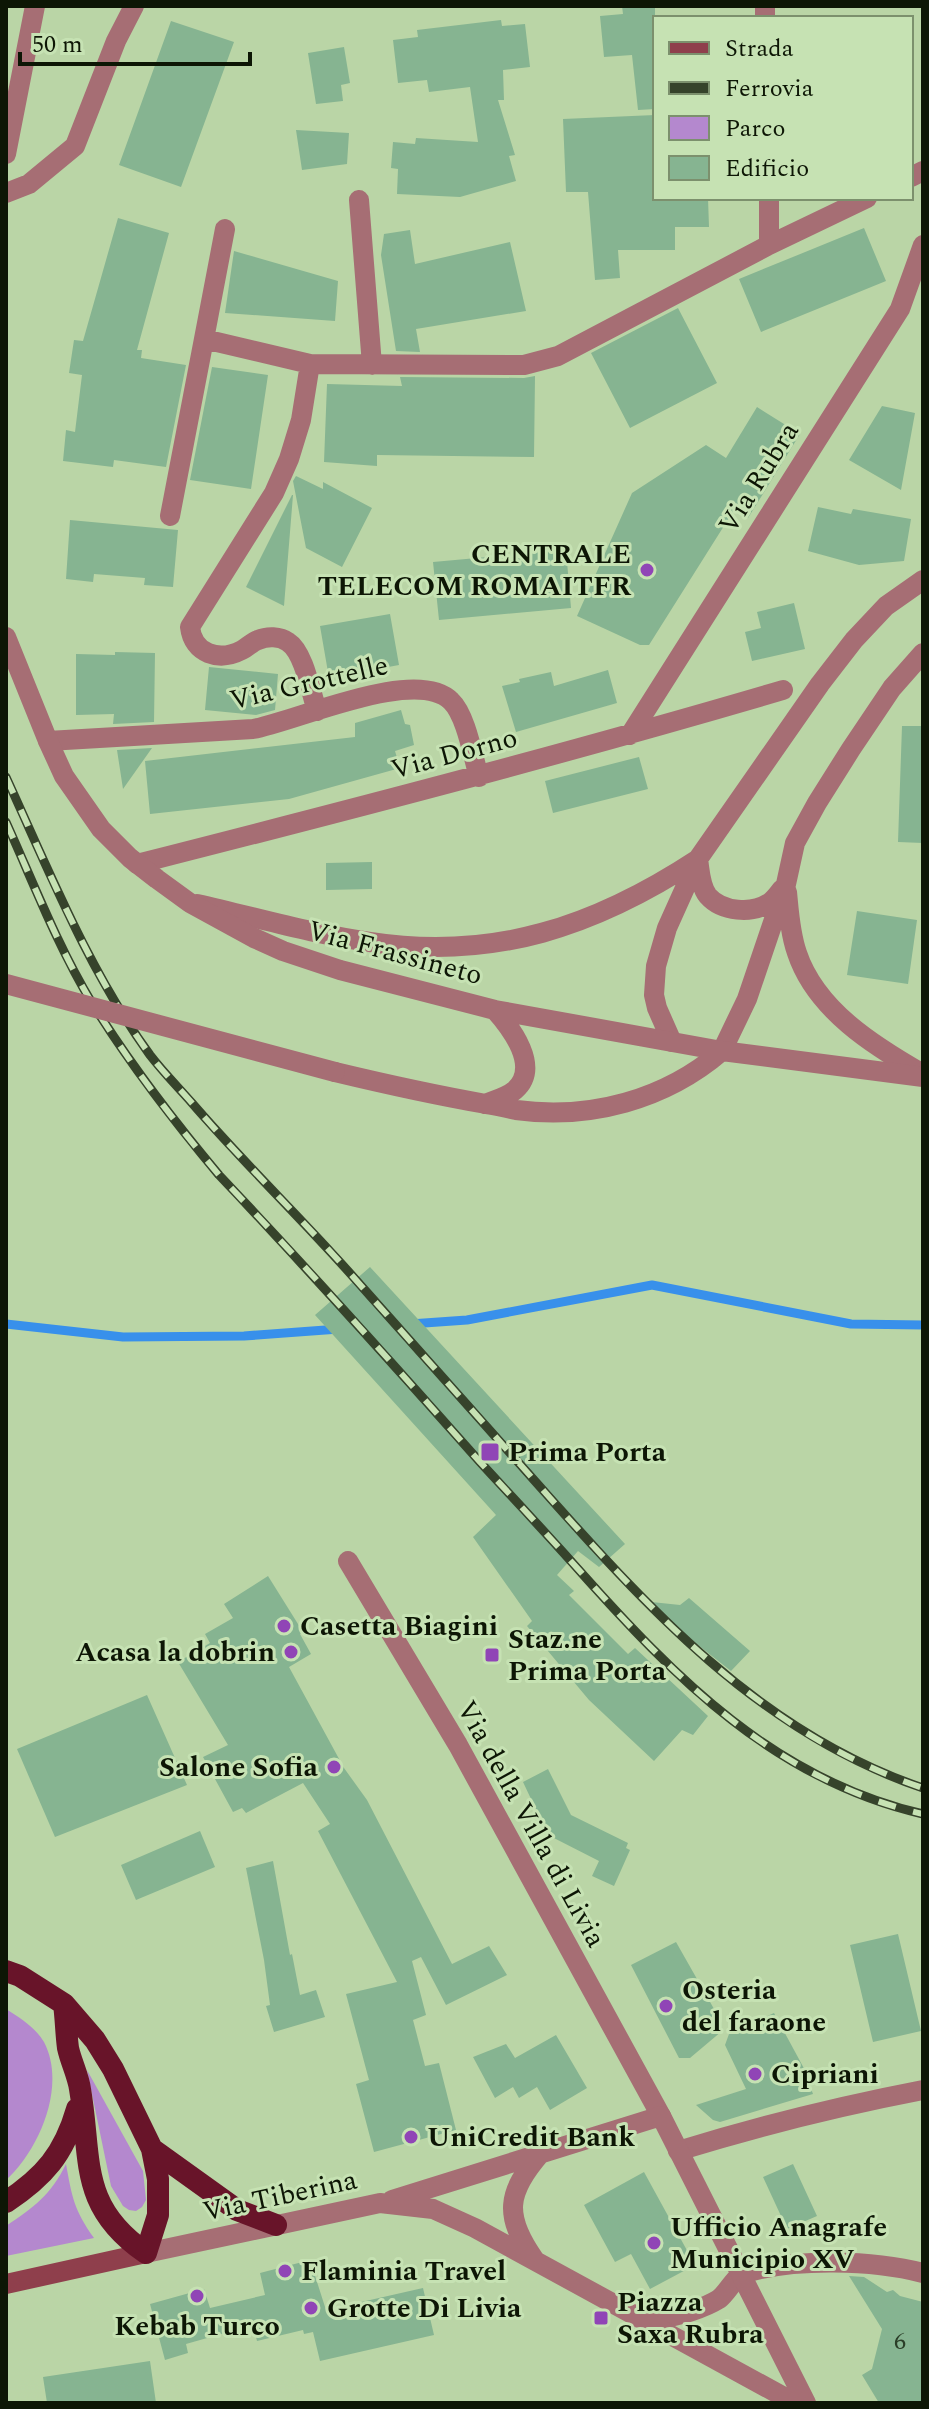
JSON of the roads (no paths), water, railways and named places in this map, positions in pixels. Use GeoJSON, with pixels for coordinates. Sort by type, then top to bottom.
{"type":"FeatureCollection","features":[{"type":"Feature","properties":{"kind":"highway"},"geometry":{"type":"LineString","coordinates":[[6,1971],[20,1976],[64,2004],[95,2040],[113,2069],[152,2149],[160,2198],[155,2229],[146,2253],[111,2223],[99,2200],[86,2154],[80,2088],[69,2049],[64,2004]]}},
{"type":"Feature","properties":{"kind":"highway"},"geometry":{"type":"LineString","coordinates":[[6,2202],[41,2176],[58,2155],[71,2130],[80,2088]]}},
{"type":"Feature","properties":{"kind":"highway"},"geometry":{"type":"LineString","coordinates":[[152,2149],[237,2210],[276,2225]]}},
{"type":"Feature","properties":{"kind":"main road","name":"Via Tiberina"},"geometry":{"type":"LineString","coordinates":[[6,2284],[146,2253]]}},
{"type":"Feature","properties":{"kind":"street"},"geometry":{"type":"LineString","coordinates":[[6,154],[35,6]]}},
{"type":"Feature","properties":{"kind":"street"},"geometry":{"type":"LineString","coordinates":[[6,193],[29,184],[75,146],[116,41],[134,6]]}},
{"type":"Feature","properties":{"kind":"street"},"geometry":{"type":"LineString","coordinates":[[359,200],[372,365]]}},
{"type":"Feature","properties":{"kind":"street"},"geometry":{"type":"LineString","coordinates":[[769,200],[769,245]]}},
{"type":"Feature","properties":{"kind":"street"},"geometry":{"type":"LineString","coordinates":[[204,339],[310,364],[524,365],[547,360],[863,200]]}},
{"type":"Feature","properties":{"kind":"street"},"geometry":{"type":"LineString","coordinates":[[170,516],[225,229]]}},
{"type":"Feature","properties":{"kind":"street","name":"Via Rubra"},"geometry":{"type":"LineString","coordinates":[[630,735],[900,309],[923,245]]}},
{"type":"Feature","properties":{"kind":"street"},"geometry":{"type":"LineString","coordinates":[[310,364],[301,420],[274,493],[190,627],[192,639],[198,647],[218,655],[240,651],[268,637],[288,641],[298,653],[317,711]]}},
{"type":"Feature","properties":{"kind":"street"},"geometry":{"type":"LineString","coordinates":[[672,1042],[654,995],[656,966],[667,928],[698,859],[854,640],[886,606],[923,580]]}},
{"type":"Feature","properties":{"kind":"street","name":"Via Frassineto"},"geometry":{"type":"LineString","coordinates":[[6,637],[64,776],[88,813],[115,845],[137,864],[190,903],[233,928],[283,951],[340,970],[495,1010],[722,1051],[923,1076]]}},
{"type":"Feature","properties":{"kind":"street"},"geometry":{"type":"LineString","coordinates":[[6,984],[429,1094],[538,1112],[608,1108],[641,1099],[702,1068],[722,1051],[747,999],[786,884],[795,843],[817,803],[892,688],[923,653]]}},
{"type":"Feature","properties":{"kind":"street","name":"Via Grottelle"},"geometry":{"type":"LineString","coordinates":[[48,741],[253,729],[278,724],[334,704],[395,690],[421,688],[452,701],[461,718],[479,777]]}},
{"type":"Feature","properties":{"kind":"street","name":"Via Dorno"},"geometry":{"type":"LineString","coordinates":[[137,864],[479,777],[783,690]]}},
{"type":"Feature","properties":{"kind":"street"},"geometry":{"type":"LineString","coordinates":[[698,859],[706,893],[718,905],[741,910],[765,906],[786,884]]}},
{"type":"Feature","properties":{"kind":"street"},"geometry":{"type":"LineString","coordinates":[[190,903],[372,943],[426,947],[476,946],[542,933],[587,918],[637,897],[698,859]]}},
{"type":"Feature","properties":{"kind":"street"},"geometry":{"type":"LineString","coordinates":[[786,884],[797,955],[815,987],[838,1015],[923,1076]]}},
{"type":"Feature","properties":{"kind":"street"},"geometry":{"type":"LineString","coordinates":[[485,1104],[516,1089],[524,1066],[518,1040],[495,1010]]}},
{"type":"Feature","properties":{"kind":"street","name":"Via della Villa di Livia"},"geometry":{"type":"LineString","coordinates":[[348,1561],[458,1745],[661,2116]]}},
{"type":"Feature","properties":{"kind":"street"},"geometry":{"type":"LineString","coordinates":[[678,2151],[815,2112],[923,2090]]}},
{"type":"Feature","properties":{"kind":"street"},"geometry":{"type":"LineString","coordinates":[[380,2203],[661,2116],[806,2403]]}},
{"type":"Feature","properties":{"kind":"street"},"geometry":{"type":"LineString","coordinates":[[536,2262],[519,2234],[512,2208],[519,2181],[541,2153]]}},
{"type":"Feature","properties":{"kind":"street","name":"Via Tiberina"},"geometry":{"type":"LineString","coordinates":[[146,2253],[380,2203],[433,2209],[460,2220],[649,2322]]}},
{"type":"Feature","properties":{"kind":"street"},"geometry":{"type":"LineString","coordinates":[[649,2322],[701,2308],[721,2297],[741,2274],[797,2265],[848,2262],[923,2273]]}},
{"type":"Feature","properties":{"kind":"street"},"geometry":{"type":"LineString","coordinates":[[649,2322],[795,2403]]}},
{"type":"Feature","properties":{"kind":"waterway"},"geometry":{"type":"LineString","coordinates":[[410,1324],[467,1320],[652,1285],[851,1324],[923,1325]]}},
{"type":"Feature","properties":{"kind":"waterway"},"geometry":{"type":"LineString","coordinates":[[6,1324],[123,1337],[244,1336],[339,1329]]}},
{"type":"Feature","properties":{"kind":"railway"},"geometry":{"type":"LineString","coordinates":[[6,777],[89,955],[128,1023],[150,1055],[230,1146],[348,1271],[576,1527],[663,1618],[757,1699],[809,1734],[864,1764],[923,1788]]}},
{"type":"Feature","properties":{"kind":"railway"},"geometry":{"type":"LineString","coordinates":[[6,822],[80,982],[121,1048],[169,1112],[219,1175],[615,1609],[691,1685],[731,1720],[774,1750],[820,1777],[870,1798],[923,1814]]}},
{"type":"Feature","properties":{"kind":"place","name":"CENTRALE TELECOM ROMAITFR"},"geometry":{"type":"Point","coordinates":[647,570]}},
{"type":"Feature","properties":{"kind":"place","name":"Prima Porta"},"geometry":{"type":"Point","coordinates":[490,1452]}},
{"type":"Feature","properties":{"kind":"place","name":"Casetta Biagini"},"geometry":{"type":"Point","coordinates":[284,1626]}},
{"type":"Feature","properties":{"kind":"place","name":"Acasa la dobrin"},"geometry":{"type":"Point","coordinates":[291,1652]}},
{"type":"Feature","properties":{"kind":"place","name":"Staz.ne Prima Porta"},"geometry":{"type":"Point","coordinates":[492,1655]}},
{"type":"Feature","properties":{"kind":"place","name":"Salone Sofia"},"geometry":{"type":"Point","coordinates":[334,1767]}},
{"type":"Feature","properties":{"kind":"place","name":"Osteria del faraone"},"geometry":{"type":"Point","coordinates":[666,2006]}},
{"type":"Feature","properties":{"kind":"place","name":"Cipriani"},"geometry":{"type":"Point","coordinates":[755,2074]}},
{"type":"Feature","properties":{"kind":"place","name":"UniCredit Bank"},"geometry":{"type":"Point","coordinates":[411,2137]}},
{"type":"Feature","properties":{"kind":"place","name":"Ufficio Anagrafe Municipio XV"},"geometry":{"type":"Point","coordinates":[654,2243]}},
{"type":"Feature","properties":{"kind":"place","name":"Flaminia Travel"},"geometry":{"type":"Point","coordinates":[285,2271]}},
{"type":"Feature","properties":{"kind":"place","name":"Kebab Turco"},"geometry":{"type":"Point","coordinates":[197,2296]}},
{"type":"Feature","properties":{"kind":"place","name":"Grotte Di Livia"},"geometry":{"type":"Point","coordinates":[311,2308]}},
{"type":"Feature","properties":{"kind":"place","name":"Piazza Saxa Rubra"},"geometry":{"type":"Point","coordinates":[601,2318]}}]}
